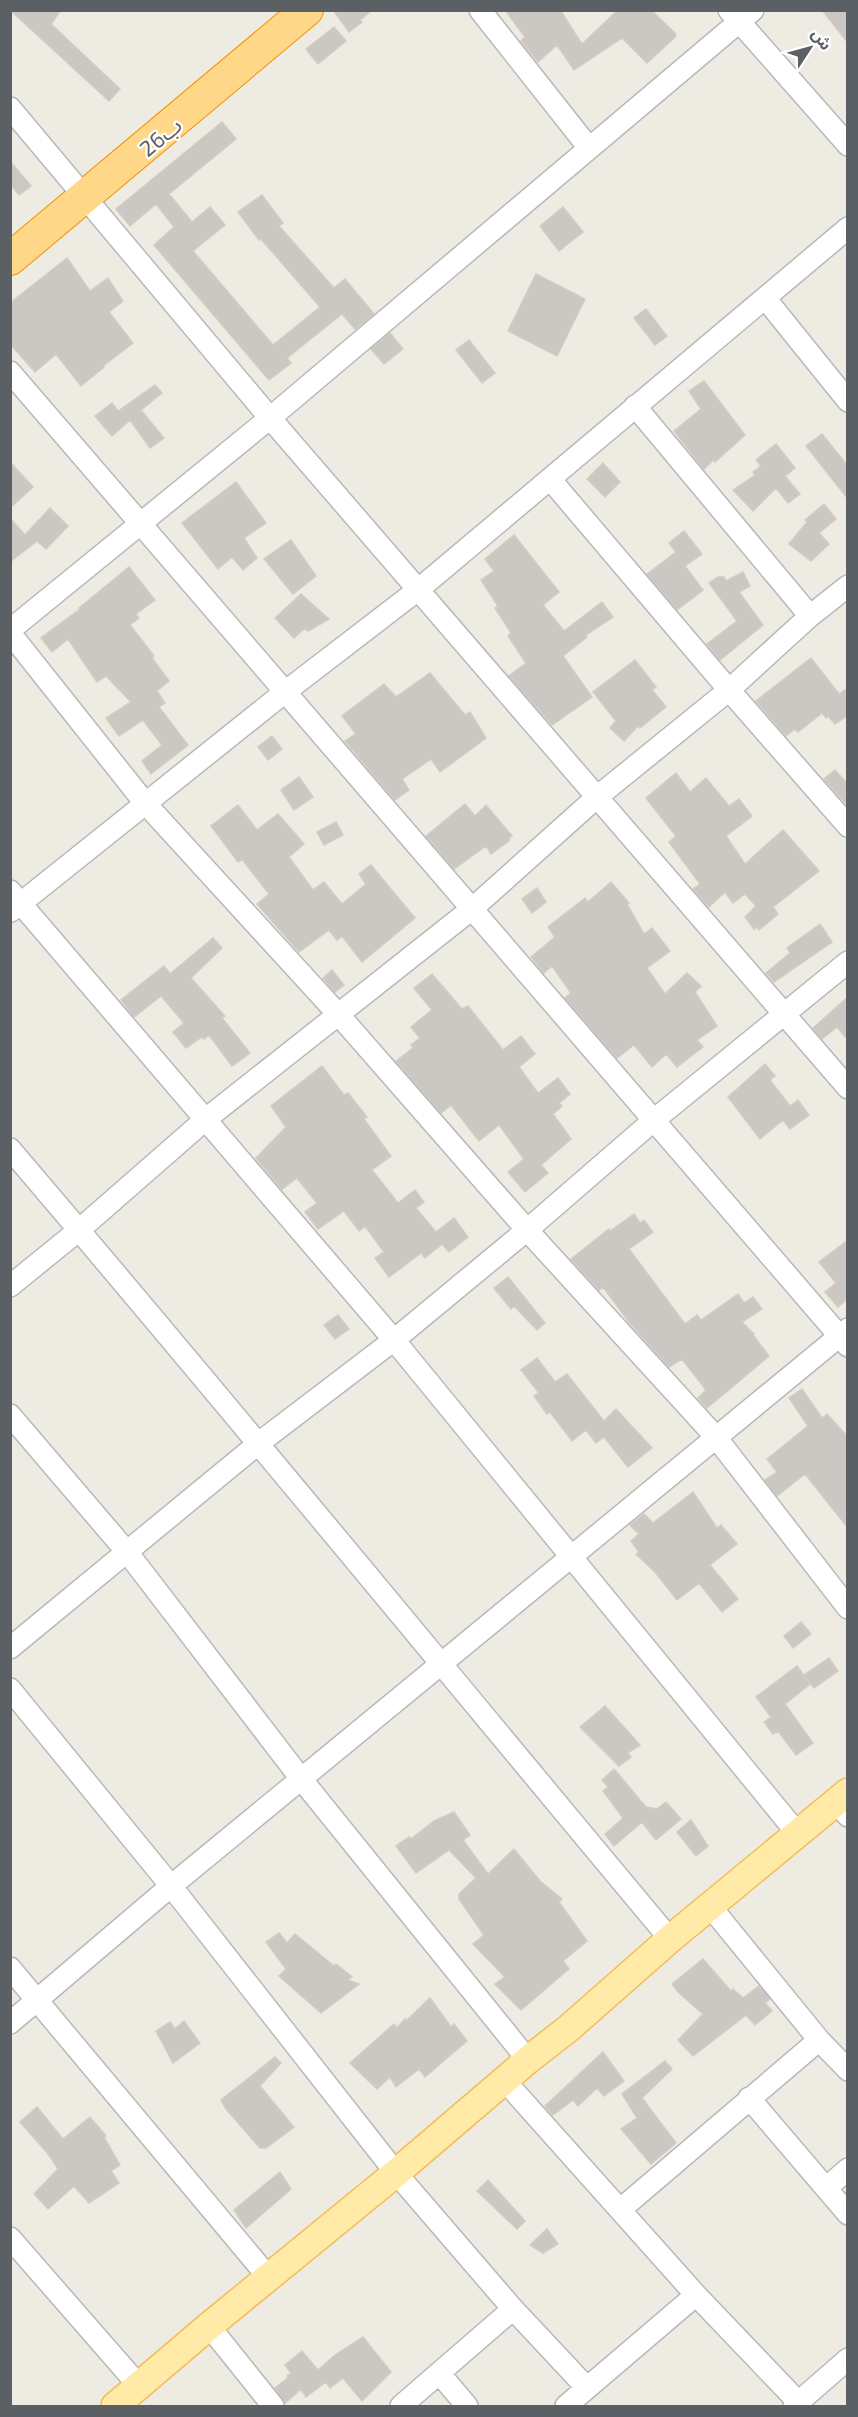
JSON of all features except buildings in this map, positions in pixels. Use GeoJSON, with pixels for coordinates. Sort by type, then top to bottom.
{"type":"FeatureCollection","features":[{"type":"Feature","properties":{"kind":"highway","name":"26ب"},"geometry":{"type":"LineString","coordinates":[[10,259],[87,197],[307,10]]}},
{"type":"Feature","properties":{"kind":"main road"},"geometry":{"type":"LineString","coordinates":[[115,2406],[140,2387],[208,2326],[269,2278],[569,2028],[670,1939],[797,1833],[844,1803]]}},
{"type":"Feature","properties":{"kind":"street"},"geometry":{"type":"LineString","coordinates":[[480,10],[589,148]]}},
{"type":"Feature","properties":{"kind":"street"},"geometry":{"type":"LineString","coordinates":[[848,145],[741,14],[589,148],[270,418],[139,523],[10,632],[145,803],[338,1014],[527,1230],[715,1436],[848,1608]]}},
{"type":"Feature","properties":{"kind":"street"},"geometry":{"type":"LineString","coordinates":[[10,108],[87,197],[270,418],[848,1088]]}},
{"type":"Feature","properties":{"kind":"street"},"geometry":{"type":"LineString","coordinates":[[797,1833],[393,1340],[206,1119],[14,901],[145,803],[419,589],[848,228]]}},
{"type":"Feature","properties":{"kind":"street"},"geometry":{"type":"LineString","coordinates":[[765,298],[848,401]]}},
{"type":"Feature","properties":{"kind":"street"},"geometry":{"type":"LineString","coordinates":[[10,372],[654,1120],[845,1337],[715,1436],[10,2022]]}},
{"type":"Feature","properties":{"kind":"street"},"geometry":{"type":"LineString","coordinates":[[635,406],[810,616]]}},
{"type":"Feature","properties":{"kind":"street"},"geometry":{"type":"LineString","coordinates":[[550,479],[848,826]]}},
{"type":"Feature","properties":{"kind":"street"},"geometry":{"type":"LineString","coordinates":[[10,1286],[80,1230],[206,1119],[473,908],[597,797],[729,690],[810,616],[848,586]]}},
{"type":"Feature","properties":{"kind":"street"},"geometry":{"type":"LineString","coordinates":[[10,1648],[259,1443],[393,1340],[527,1230],[654,1120],[848,962]]}},
{"type":"Feature","properties":{"kind":"street"},"geometry":{"type":"LineString","coordinates":[[10,1149],[259,1443],[670,1939]]}},
{"type":"Feature","properties":{"kind":"street"},"geometry":{"type":"LineString","coordinates":[[10,1415],[128,1552],[302,1780],[528,2060]]}},
{"type":"Feature","properties":{"kind":"street"},"geometry":{"type":"LineString","coordinates":[[10,1689],[171,1886],[396,2173],[513,2309],[587,2388]]}},
{"type":"Feature","properties":{"kind":"street"},"geometry":{"type":"LineString","coordinates":[[710,1906],[819,2040],[848,2070]]}},
{"type":"Feature","properties":{"kind":"street"},"geometry":{"type":"LineString","coordinates":[[10,1968],[269,2278]]}},
{"type":"Feature","properties":{"kind":"street"},"geometry":{"type":"LineString","coordinates":[[621,2209],[819,2040]]}},
{"type":"Feature","properties":{"kind":"street"},"geometry":{"type":"LineString","coordinates":[[505,2081],[696,2295],[798,2405],[848,2359]]}},
{"type":"Feature","properties":{"kind":"street"},"geometry":{"type":"LineString","coordinates":[[749,2098],[848,2214]]}},
{"type":"Feature","properties":{"kind":"street"},"geometry":{"type":"LineString","coordinates":[[826,2188],[848,2169]]}},
{"type":"Feature","properties":{"kind":"street"},"geometry":{"type":"LineString","coordinates":[[10,2238],[140,2387]]}},
{"type":"Feature","properties":{"kind":"street"},"geometry":{"type":"LineString","coordinates":[[566,2406],[696,2295]]}},
{"type":"Feature","properties":{"kind":"street"},"geometry":{"type":"LineString","coordinates":[[401,2406],[513,2309]]}},
{"type":"Feature","properties":{"kind":"street"},"geometry":{"type":"LineString","coordinates":[[208,2326],[273,2406]]}},
{"type":"Feature","properties":{"kind":"street"},"geometry":{"type":"LineString","coordinates":[[439,2373],[467,2406]]}}]}
